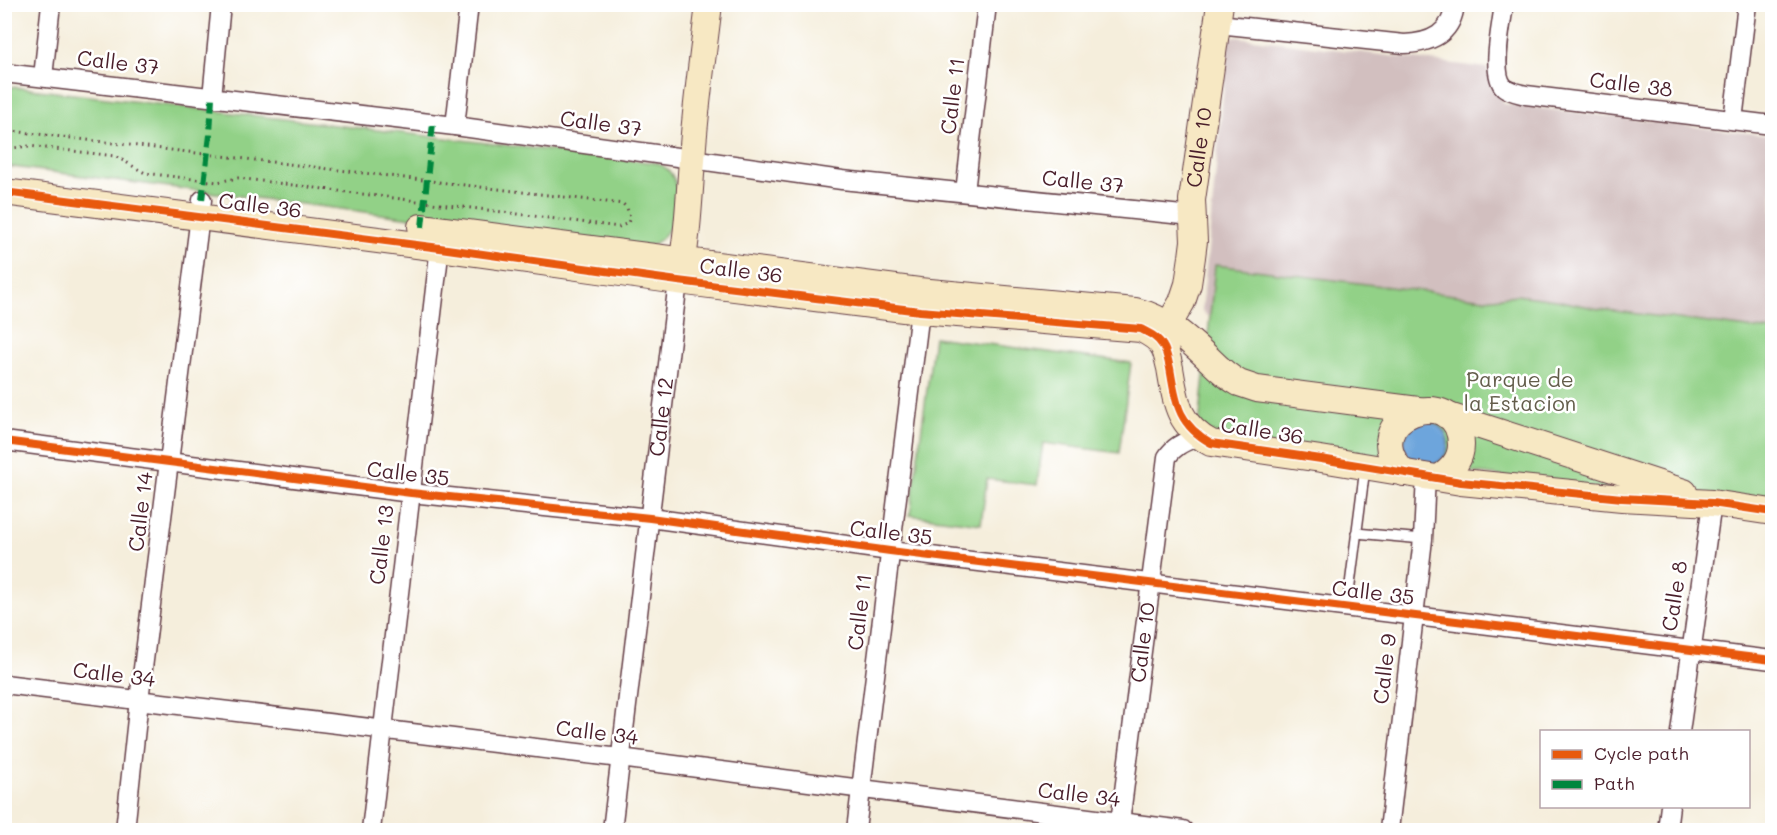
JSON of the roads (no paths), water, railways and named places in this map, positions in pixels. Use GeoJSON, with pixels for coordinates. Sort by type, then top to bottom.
{"type":"FeatureCollection","features":[{"type":"Feature","properties":{"kind":"street"},"geometry":{"type":"LineString","coordinates":[[43,77],[51,4]]}},
{"type":"Feature","properties":{"kind":"street"},"geometry":{"type":"LineString","coordinates":[[212,97],[221,4]]}},
{"type":"Feature","properties":{"kind":"street"},"geometry":{"type":"LineString","coordinates":[[455,126],[468,4]]}},
{"type":"Feature","properties":{"kind":"street","name":"Calle 12"},"geometry":{"type":"LineString","coordinates":[[612,831],[691,196],[692,159],[709,4]]}},
{"type":"Feature","properties":{"kind":"street","name":"Calle 11"},"geometry":{"type":"LineString","coordinates":[[965,192],[987,4]]}},
{"type":"Feature","properties":{"kind":"street"},"geometry":{"type":"LineString","coordinates":[[1219,14],[1404,45],[1424,43],[1436,37],[1448,26],[1455,4]]}},
{"type":"Feature","properties":{"kind":"street","name":"Calle 38"},"geometry":{"type":"LineString","coordinates":[[1504,4],[1497,71],[1503,86],[1511,91],[1526,95],[1773,125]]}},
{"type":"Feature","properties":{"kind":"street"},"geometry":{"type":"LineString","coordinates":[[1733,120],[1747,4]]}},
{"type":"Feature","properties":{"kind":"street","name":"Calle 10"},"geometry":{"type":"LineString","coordinates":[[1169,324],[1182,302],[1188,284],[1194,241],[1192,200],[1219,14]]}},
{"type":"Feature","properties":{"kind":"street","name":"Calle 37"},"geometry":{"type":"LineString","coordinates":[[4,73],[455,126],[842,180],[1192,216]]}},
{"type":"Feature","properties":{"kind":"street","name":"Calle 36"},"geometry":{"type":"LineString","coordinates":[[4,174],[201,208],[1141,329],[1155,336],[1164,346],[1176,404],[1189,427],[1198,436],[1211,443],[1232,448],[1365,465],[1461,482],[1622,498],[1712,503],[1773,512]]}},
{"type":"Feature","properties":{"kind":"street","name":"Calle 36"},"geometry":{"type":"LineString","coordinates":[[4,192],[201,208]]}},
{"type":"Feature","properties":{"kind":"street","name":"Calle 14"},"geometry":{"type":"LineString","coordinates":[[125,831],[139,700],[201,208]]}},
{"type":"Feature","properties":{"kind":"street","name":"Calle 13"},"geometry":{"type":"LineString","coordinates":[[371,831],[441,239]]}},
{"type":"Feature","properties":{"kind":"street","name":"Calle 11"},"geometry":{"type":"LineString","coordinates":[[856,831],[919,301]]}},
{"type":"Feature","properties":{"kind":"street","name":"Calle 36"},"geometry":{"type":"LineString","coordinates":[[919,301],[1135,311],[1169,324],[1225,374],[1239,383],[1257,388],[1418,410]]}},
{"type":"Feature","properties":{"kind":"street"},"geometry":{"type":"LineString","coordinates":[[1427,409],[1446,415],[1458,430],[1461,449],[1454,466],[1423,475],[1393,458],[1390,440],[1396,424],[1410,412],[1427,409]]}},
{"type":"Feature","properties":{"kind":"street","name":"Calle 36"},"geometry":{"type":"LineString","coordinates":[[1446,415],[1606,469],[1676,489],[1712,503]]}},
{"type":"Feature","properties":{"kind":"street","name":"Calle 10"},"geometry":{"type":"LineString","coordinates":[[1119,827],[1167,458],[1179,444],[1198,436]]}},
{"type":"Feature","properties":{"kind":"street","name":"Calle 35"},"geometry":{"type":"LineString","coordinates":[[4,441],[411,493],[650,518],[890,551],[1773,660]]}},
{"type":"Feature","properties":{"kind":"street","name":"Calle 9"},"geometry":{"type":"LineString","coordinates":[[1389,831],[1423,538],[1423,475]]}},
{"type":"Feature","properties":{"kind":"street","name":"Calle 8"},"geometry":{"type":"LineString","coordinates":[[1680,730],[1712,503]]}},
{"type":"Feature","properties":{"kind":"street","name":"Calle 34"},"geometry":{"type":"LineString","coordinates":[[4,684],[620,758],[1119,827],[1183,831]]}},
{"type":"Feature","properties":{"kind":"street"},"geometry":{"type":"LineString","coordinates":[[1667,831],[1670,808]]}},
{"type":"Feature","properties":{"kind":"lane"},"geometry":{"type":"LineString","coordinates":[[1347,608],[1365,465]]}},
{"type":"Feature","properties":{"kind":"lane"},"geometry":{"type":"LineString","coordinates":[[1356,533],[1423,538]]}},
{"type":"Feature","properties":{"kind":"water"},"geometry":{"type":"Polygon","coordinates":[[[1426,422],[1441,429],[1448,444],[1441,459],[1426,466],[1411,459],[1404,444],[1411,429],[1426,422]]]}},
{"type":"Feature","properties":{"kind":"park label","name":"Parque de la Estacion"},"geometry":{"type":"Point","coordinates":[1520,392]}}]}
